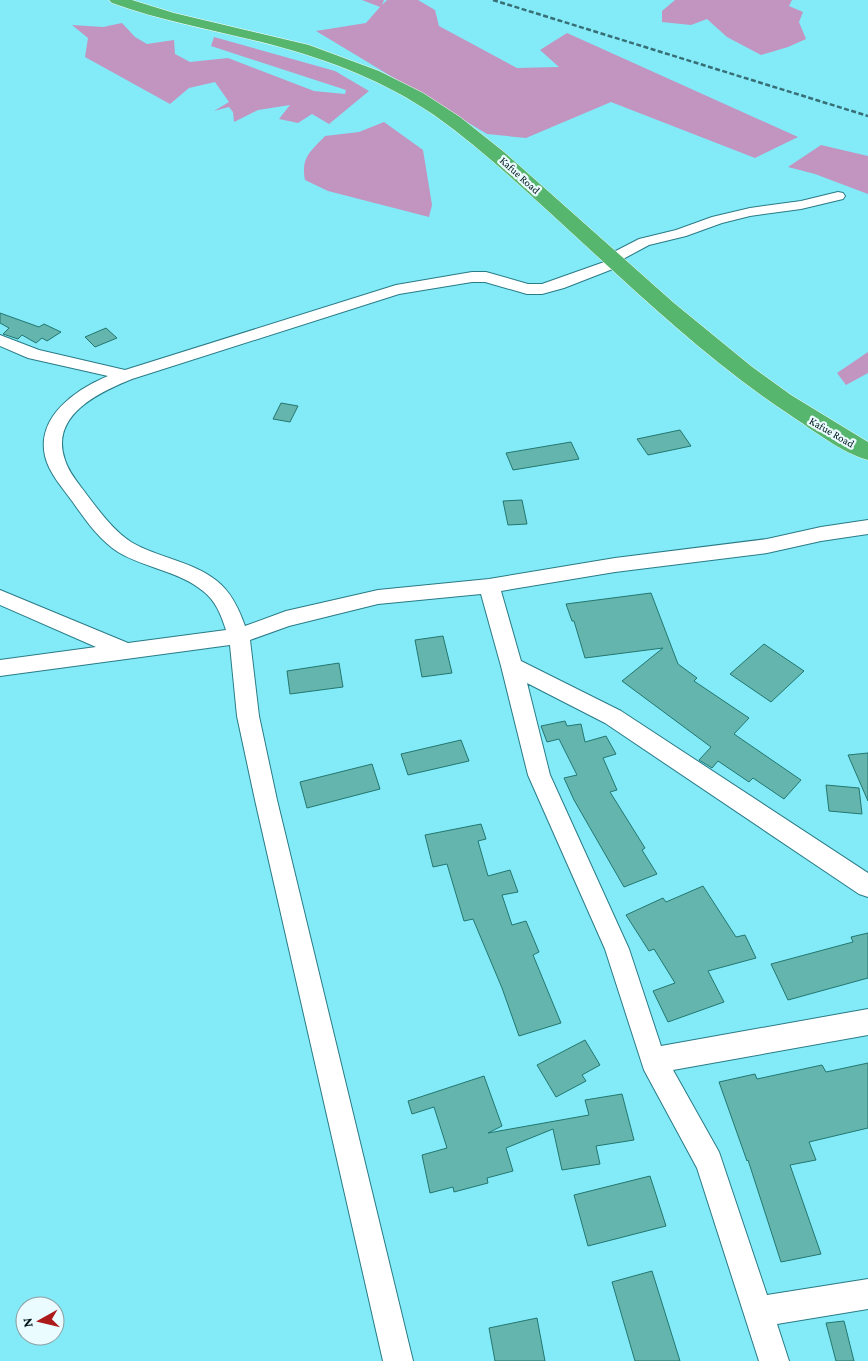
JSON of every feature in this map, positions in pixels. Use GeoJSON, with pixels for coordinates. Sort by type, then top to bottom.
{"type":"FeatureCollection","features":[{"type":"Feature","properties":{"kind":"highway","name":"Kafue Road"},"geometry":{"type":"LineString","coordinates":[[117,0],[190,22],[300,48],[356,68],[401,89],[437,109],[490,148],[699,335],[774,395],[834,434],[868,452]]}},
{"type":"Feature","properties":{"kind":"street"},"geometry":{"type":"LineString","coordinates":[[398,1361],[266,800],[248,716],[239,636],[228,606],[220,594],[194,576],[139,555],[123,546],[84,505],[63,475],[54,454],[54,436],[63,414],[76,399],[102,385],[126,375],[396,290],[472,277],[486,277],[527,289],[542,289],[558,285],[616,260],[644,242],[750,212],[801,205],[838,196]]}},
{"type":"Feature","properties":{"kind":"street"},"geometry":{"type":"LineString","coordinates":[[0,340],[34,354],[126,375]]}},
{"type":"Feature","properties":{"kind":"street"},"geometry":{"type":"LineString","coordinates":[[0,668],[239,636],[286,619],[378,597],[489,586],[615,565],[767,546],[821,534],[868,527]]}},
{"type":"Feature","properties":{"kind":"street"},"geometry":{"type":"LineString","coordinates":[[489,586],[512,666],[539,775],[617,949],[653,1061],[709,1162],[774,1361]]}},
{"type":"Feature","properties":{"kind":"street"},"geometry":{"type":"LineString","coordinates":[[0,598],[125,650]]}},
{"type":"Feature","properties":{"kind":"street"},"geometry":{"type":"LineString","coordinates":[[512,666],[613,717],[868,886]]}},
{"type":"Feature","properties":{"kind":"street"},"geometry":{"type":"LineString","coordinates":[[653,1061],[868,1022]]}},
{"type":"Feature","properties":{"kind":"street"},"geometry":{"type":"LineString","coordinates":[[758,1312],[868,1294]]}},
{"type":"Feature","properties":{"kind":"shaded area"},"geometry":{"type":"Polygon","coordinates":[[[362,0],[384,0],[382,5],[387,0],[418,0],[435,10],[439,26],[517,68],[559,67],[540,50],[567,33],[798,137],[755,158],[611,102],[526,138],[487,134],[316,31],[366,23],[380,7],[362,0]]]}},
{"type":"Feature","properties":{"kind":"shaded area"},"geometry":{"type":"Polygon","coordinates":[[[675,0],[792,0],[789,6],[803,12],[799,22],[806,39],[788,47],[761,55],[727,37],[707,19],[691,25],[662,22],[662,11],[675,0]]]}},
{"type":"Feature","properties":{"kind":"shaded area"},"geometry":{"type":"Polygon","coordinates":[[[122,23],[135,37],[147,44],[174,40],[175,54],[190,62],[228,58],[314,91],[345,94],[346,90],[211,46],[214,37],[335,71],[369,91],[329,124],[312,114],[298,123],[279,119],[290,105],[258,110],[234,122],[233,112],[229,107],[214,111],[229,102],[215,82],[189,88],[170,104],[85,57],[88,38],[72,25],[103,27],[122,23]]]}},
{"type":"Feature","properties":{"kind":"shaded area"},"geometry":{"type":"Polygon","coordinates":[[[384,122],[423,150],[432,205],[429,217],[328,191],[305,180],[304,166],[308,155],[325,136],[359,132],[384,122]]]}},
{"type":"Feature","properties":{"kind":"shaded area"},"geometry":{"type":"Polygon","coordinates":[[[821,145],[868,156],[868,194],[815,174],[788,167],[821,145]]]}},
{"type":"Feature","properties":{"kind":"shaded area"},"geometry":{"type":"Polygon","coordinates":[[[868,352],[868,373],[846,385],[837,373],[868,352]]]}},
{"type":"Feature","properties":{"kind":"building"},"geometry":{"type":"Polygon","coordinates":[[[0,313],[39,327],[44,324],[61,332],[47,341],[42,338],[36,343],[22,335],[18,339],[3,334],[9,328],[0,323],[0,313]]]}},
{"type":"Feature","properties":{"kind":"building"},"geometry":{"type":"Polygon","coordinates":[[[106,328],[117,338],[95,347],[85,337],[106,328]]]}},
{"type":"Feature","properties":{"kind":"building"},"geometry":{"type":"Polygon","coordinates":[[[281,403],[298,406],[290,422],[273,419],[281,403]]]}},
{"type":"Feature","properties":{"kind":"building"},"geometry":{"type":"Polygon","coordinates":[[[680,430],[691,446],[648,455],[637,439],[680,430]]]}},
{"type":"Feature","properties":{"kind":"building"},"geometry":{"type":"Polygon","coordinates":[[[571,442],[579,459],[513,470],[506,453],[571,442]]]}},
{"type":"Feature","properties":{"kind":"building"},"geometry":{"type":"Polygon","coordinates":[[[522,500],[527,524],[508,525],[503,501],[522,500]]]}},
{"type":"Feature","properties":{"kind":"building"},"geometry":{"type":"Polygon","coordinates":[[[651,593],[678,664],[697,678],[694,681],[749,718],[734,734],[801,780],[784,799],[753,778],[749,782],[718,761],[712,768],[699,760],[711,747],[622,681],[663,648],[585,658],[574,621],[572,621],[566,604],[651,593]]]}},
{"type":"Feature","properties":{"kind":"building"},"geometry":{"type":"Polygon","coordinates":[[[443,636],[452,673],[422,677],[415,640],[443,636]]]}},
{"type":"Feature","properties":{"kind":"building"},"geometry":{"type":"Polygon","coordinates":[[[764,644],[804,671],[771,702],[730,674],[764,644]]]}},
{"type":"Feature","properties":{"kind":"building"},"geometry":{"type":"Polygon","coordinates":[[[339,663],[343,687],[290,694],[287,671],[339,663]]]}},
{"type":"Feature","properties":{"kind":"building"},"geometry":{"type":"Polygon","coordinates":[[[565,721],[567,726],[581,724],[585,742],[606,736],[616,754],[603,758],[617,790],[610,792],[645,848],[642,850],[657,874],[624,887],[574,800],[564,778],[577,775],[559,739],[547,742],[541,726],[565,721]]]}},
{"type":"Feature","properties":{"kind":"building"},"geometry":{"type":"Polygon","coordinates":[[[461,740],[469,761],[408,775],[401,754],[461,740]]]}},
{"type":"Feature","properties":{"kind":"building"},"geometry":{"type":"Polygon","coordinates":[[[868,753],[868,801],[848,755],[868,753]]]}},
{"type":"Feature","properties":{"kind":"building"},"geometry":{"type":"Polygon","coordinates":[[[372,764],[380,789],[307,808],[300,782],[372,764]]]}},
{"type":"Feature","properties":{"kind":"building"},"geometry":{"type":"Polygon","coordinates":[[[826,785],[859,788],[862,814],[829,811],[826,785]]]}},
{"type":"Feature","properties":{"kind":"building"},"geometry":{"type":"Polygon","coordinates":[[[481,824],[486,839],[478,841],[488,876],[510,870],[518,892],[502,895],[512,925],[526,921],[539,952],[533,955],[561,1023],[519,1036],[502,988],[473,919],[464,921],[447,864],[433,867],[425,835],[481,824]]]}},
{"type":"Feature","properties":{"kind":"building"},"geometry":{"type":"Polygon","coordinates":[[[703,886],[736,937],[745,935],[756,958],[708,971],[724,1002],[668,1022],[653,991],[675,983],[654,949],[649,951],[626,915],[663,898],[666,902],[703,886]]]}},
{"type":"Feature","properties":{"kind":"building"},"geometry":{"type":"Polygon","coordinates":[[[868,933],[868,978],[788,1000],[771,964],[853,942],[851,937],[868,933]]]}},
{"type":"Feature","properties":{"kind":"building"},"geometry":{"type":"Polygon","coordinates":[[[585,1040],[600,1065],[582,1075],[586,1081],[556,1097],[537,1065],[585,1040]]]}},
{"type":"Feature","properties":{"kind":"building"},"geometry":{"type":"Polygon","coordinates":[[[868,1063],[868,1128],[809,1142],[816,1160],[790,1165],[821,1254],[781,1262],[748,1160],[719,1082],[755,1074],[757,1079],[822,1065],[826,1072],[868,1063]]]}},
{"type":"Feature","properties":{"kind":"building"},"geometry":{"type":"Polygon","coordinates":[[[484,1076],[502,1126],[488,1133],[589,1115],[585,1100],[622,1094],[634,1140],[596,1146],[600,1164],[562,1170],[553,1129],[506,1148],[513,1171],[487,1178],[488,1183],[454,1192],[453,1187],[430,1193],[422,1155],[447,1148],[434,1107],[412,1114],[408,1101],[484,1076]]]}},
{"type":"Feature","properties":{"kind":"building"},"geometry":{"type":"Polygon","coordinates":[[[650,1176],[666,1226],[588,1246],[574,1195],[650,1176]]]}},
{"type":"Feature","properties":{"kind":"building"},"geometry":{"type":"Polygon","coordinates":[[[652,1271],[680,1361],[635,1361],[612,1282],[652,1271]]]}},
{"type":"Feature","properties":{"kind":"building"},"geometry":{"type":"Polygon","coordinates":[[[537,1318],[545,1361],[495,1361],[489,1328],[537,1318]]]}},
{"type":"Feature","properties":{"kind":"building"},"geometry":{"type":"Polygon","coordinates":[[[844,1321],[854,1361],[836,1361],[826,1323],[844,1321]]]}},
{"type":"Feature","properties":{"kind":"railway"},"geometry":{"type":"LineString","coordinates":[[493,0],[868,116]]}}]}
